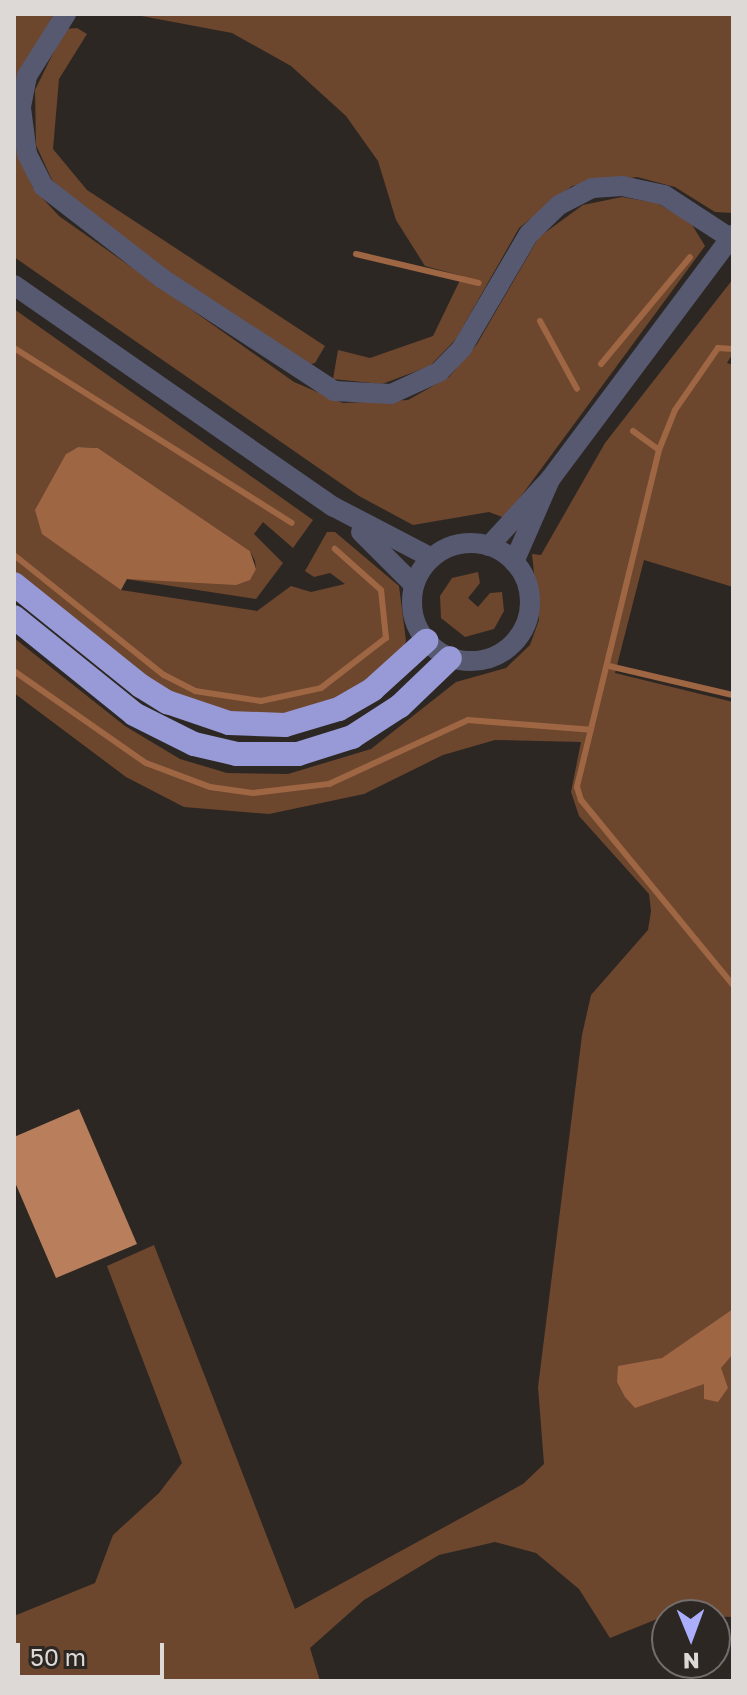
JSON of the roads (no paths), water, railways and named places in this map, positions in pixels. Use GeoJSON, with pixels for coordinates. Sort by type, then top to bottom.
{"type":"FeatureCollection","features":[{"type":"Feature","properties":{"kind":"highway"},"geometry":{"type":"LineString","coordinates":[[14,584],[141,686],[186,710],[229,723],[285,725],[339,709],[373,689],[426,641]]}},
{"type":"Feature","properties":{"kind":"highway"},"geometry":{"type":"LineString","coordinates":[[14,617],[134,714],[194,744],[237,754],[298,754],[352,737],[400,706],[450,658]]}},
{"type":"Feature","properties":{"kind":"street"},"geometry":{"type":"LineString","coordinates":[[66,14],[27,76],[21,108],[27,154],[43,186],[163,279],[334,391],[391,394],[439,372],[462,348],[529,234],[559,205],[592,188],[622,186],[664,195],[732,237],[551,478],[489,546]]}},
{"type":"Feature","properties":{"kind":"street"},"geometry":{"type":"LineString","coordinates":[[14,285],[334,507],[432,558]]}},
{"type":"Feature","properties":{"kind":"street"},"geometry":{"type":"LineString","coordinates":[[514,562],[551,478]]}},
{"type":"Feature","properties":{"kind":"street"},"geometry":{"type":"LineString","coordinates":[[334,507],[414,585]]}},
{"type":"Feature","properties":{"kind":"street"},"geometry":{"type":"LineString","coordinates":[[456,545],[489,546],[514,562],[529,590],[522,632],[489,659],[450,658],[426,641],[413,615],[414,585],[432,558],[456,545]]}},
{"type":"Feature","properties":{"kind":"waterway"},"geometry":{"type":"LineString","coordinates":[[356,254],[479,283]]}},
{"type":"Feature","properties":{"kind":"waterway"},"geometry":{"type":"LineString","coordinates":[[601,364],[690,257]]}},
{"type":"Feature","properties":{"kind":"waterway"},"geometry":{"type":"LineString","coordinates":[[540,321],[577,389]]}},
{"type":"Feature","properties":{"kind":"waterway"},"geometry":{"type":"LineString","coordinates":[[14,348],[292,523]]}},
{"type":"Feature","properties":{"kind":"waterway"},"geometry":{"type":"LineString","coordinates":[[733,349],[718,348],[675,410],[659,450],[577,787],[581,800],[733,985]]}},
{"type":"Feature","properties":{"kind":"waterway"},"geometry":{"type":"LineString","coordinates":[[633,431],[659,450]]}},
{"type":"Feature","properties":{"kind":"waterway"},"geometry":{"type":"LineString","coordinates":[[14,555],[164,675],[195,691],[261,701],[321,688],[386,638],[381,590],[335,549]]}},
{"type":"Feature","properties":{"kind":"waterway"},"geometry":{"type":"LineString","coordinates":[[609,666],[733,695]]}},
{"type":"Feature","properties":{"kind":"waterway"},"geometry":{"type":"LineString","coordinates":[[14,671],[146,763],[210,787],[253,793],[329,784],[468,720],[591,730]]}}]}
